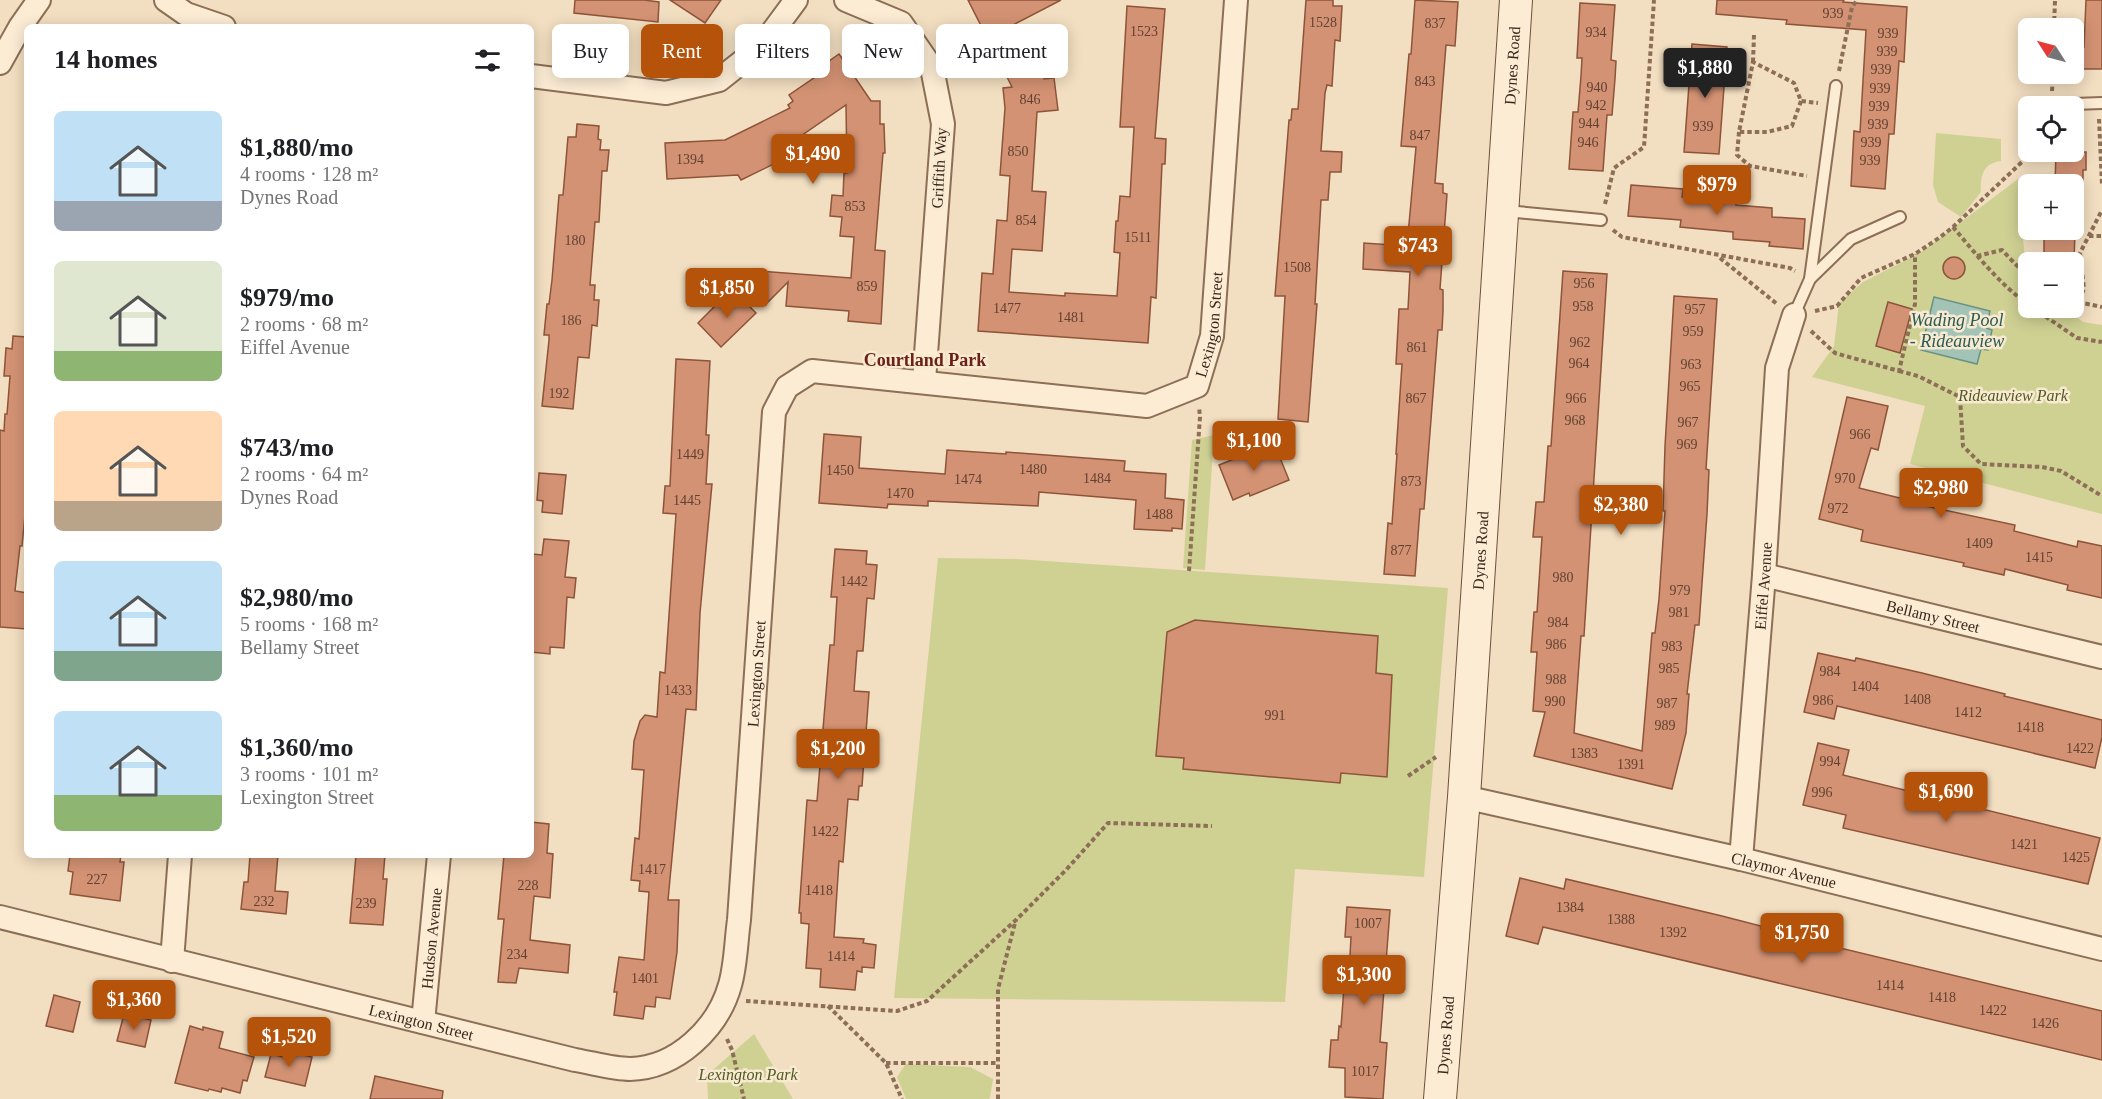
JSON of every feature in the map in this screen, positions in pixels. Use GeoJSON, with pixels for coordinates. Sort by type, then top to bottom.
{"type":"FeatureCollection","features":[{"type":"Feature","properties":{"kind":"street"},"geometry":{"type":"LineString","coordinates":[[0,63],[20,27],[39,0]]}},
{"type":"Feature","properties":{"kind":"street"},"geometry":{"type":"LineString","coordinates":[[166,0],[186,14],[215,24]]}},
{"type":"Feature","properties":{"kind":"street"},"geometry":{"type":"LineString","coordinates":[[534,76],[666,93],[719,80],[762,46],[796,0]]}},
{"type":"Feature","properties":{"kind":"street","name":"Griffith Way"},"geometry":{"type":"LineString","coordinates":[[846,0],[901,23],[932,68],[943,124],[924,381]]}},
{"type":"Feature","properties":{"kind":"street","name":"Lexington Street"},"geometry":{"type":"LineString","coordinates":[[0,917],[575,1060],[629,1069],[653,1066],[679,1054],[712,1023],[730,984],[739,920],[774,412],[787,387],[812,371],[1147,406],[1197,386],[1212,336],[1236,0]]}},
{"type":"Feature","properties":{"kind":"street","name":"Dynes Road"},"geometry":{"type":"LineString","coordinates":[[1440,1099],[1464,797],[1516,0]]}},
{"type":"Feature","properties":{"kind":"street","name":"Eiffel Avenue"},"geometry":{"type":"LineString","coordinates":[[1741,859],[1764,575],[1777,368],[1794,315]]}},
{"type":"Feature","properties":{"kind":"street","name":"Bellamy Street"},"geometry":{"type":"LineString","coordinates":[[1764,575],[2102,657]]}},
{"type":"Feature","properties":{"kind":"street","name":"Claymor Avenue"},"geometry":{"type":"LineString","coordinates":[[1464,797],[1741,859],[2102,949]]}},
{"type":"Feature","properties":{"kind":"street"},"geometry":{"type":"LineString","coordinates":[[172,961],[180,858]]}},
{"type":"Feature","properties":{"kind":"street","name":"Hudson Avenue"},"geometry":{"type":"LineString","coordinates":[[423,1022],[439,858]]}},
{"type":"Feature","properties":{"kind":"lane"},"geometry":{"type":"LineString","coordinates":[[1794,315],[1810,279],[1836,86]]}},
{"type":"Feature","properties":{"kind":"lane"},"geometry":{"type":"LineString","coordinates":[[2084,104],[2100,103]]}},
{"type":"Feature","properties":{"kind":"lane"},"geometry":{"type":"LineString","coordinates":[[1502,211],[1602,220]]}},
{"type":"Feature","properties":{"kind":"lane"},"geometry":{"type":"LineString","coordinates":[[1810,279],[1851,239],[1900,217]]}},
{"type":"Feature","properties":{"kind":"path"},"geometry":{"type":"LineString","coordinates":[[1654,0],[1644,147],[1614,168],[1602,220],[1622,237],[1790,268],[1810,279]]}},
{"type":"Feature","properties":{"kind":"path"},"geometry":{"type":"LineString","coordinates":[[1836,86],[1852,7],[1857,0]]}},
{"type":"Feature","properties":{"kind":"path"},"geometry":{"type":"LineString","coordinates":[[2054,18],[2055,0]]}},
{"type":"Feature","properties":{"kind":"path"},"geometry":{"type":"LineString","coordinates":[[1754,35],[1753,62],[1739,132],[1737,155],[1750,166],[1824,180]]}},
{"type":"Feature","properties":{"kind":"path"},"geometry":{"type":"LineString","coordinates":[[1739,132],[1767,132],[1792,126],[1801,100],[1794,83],[1753,62]]}},
{"type":"Feature","properties":{"kind":"path"},"geometry":{"type":"LineString","coordinates":[[2053,84],[2053,89]]}},
{"type":"Feature","properties":{"kind":"path"},"geometry":{"type":"LineString","coordinates":[[1801,100],[1834,106]]}},
{"type":"Feature","properties":{"kind":"path"},"geometry":{"type":"LineString","coordinates":[[2100,103],[2102,185]]}},
{"type":"Feature","properties":{"kind":"path"},"geometry":{"type":"LineString","coordinates":[[1794,315],[1837,306],[1861,278],[1915,254],[1953,227],[2022,162]]}},
{"type":"Feature","properties":{"kind":"path"},"geometry":{"type":"LineString","coordinates":[[2080,252],[2102,210]]}},
{"type":"Feature","properties":{"kind":"path"},"geometry":{"type":"LineString","coordinates":[[1953,227],[1977,256],[2018,298]]}},
{"type":"Feature","properties":{"kind":"path"},"geometry":{"type":"LineString","coordinates":[[2088,237],[2102,236]]}},
{"type":"Feature","properties":{"kind":"path"},"geometry":{"type":"LineString","coordinates":[[1977,256],[2002,250],[2018,267]]}},
{"type":"Feature","properties":{"kind":"path"},"geometry":{"type":"LineString","coordinates":[[1899,371],[1916,304],[1915,254]]}},
{"type":"Feature","properties":{"kind":"path"},"geometry":{"type":"LineString","coordinates":[[1718,256],[1762,293],[1794,315],[1835,353],[1918,376],[1960,397],[1963,446],[1981,464],[2042,467],[2061,471],[2102,496]]}},
{"type":"Feature","properties":{"kind":"path"},"geometry":{"type":"LineString","coordinates":[[2084,303],[2102,307]]}},
{"type":"Feature","properties":{"kind":"path"},"geometry":{"type":"LineString","coordinates":[[2047,318],[2077,338],[2102,342]]}},
{"type":"Feature","properties":{"kind":"path"},"geometry":{"type":"LineString","coordinates":[[1189,571],[1200,417],[1197,386]]}},
{"type":"Feature","properties":{"kind":"path"},"geometry":{"type":"LineString","coordinates":[[1408,776],[1436,757]]}},
{"type":"Feature","properties":{"kind":"path"},"geometry":{"type":"LineString","coordinates":[[724,1000],[897,1011],[927,1001],[1017,919],[1066,870],[1108,823],[1212,826]]}},
{"type":"Feature","properties":{"kind":"path"},"geometry":{"type":"LineString","coordinates":[[998,1099],[996,1063],[998,988],[1017,919]]}},
{"type":"Feature","properties":{"kind":"path"},"geometry":{"type":"LineString","coordinates":[[828,1006],[886,1063],[902,1099]]}},
{"type":"Feature","properties":{"kind":"path"},"geometry":{"type":"LineString","coordinates":[[712,1023],[725,1036],[732,1050],[744,1099]]}},
{"type":"Feature","properties":{"kind":"path"},"geometry":{"type":"LineString","coordinates":[[886,1063],[996,1063]]}},
{"type":"Feature","properties":{"kind":"green space"},"geometry":{"type":"Polygon","coordinates":[[[1936,133],[2001,139],[2001,161],[1986,167],[1981,181],[1981,192],[1961,217],[1938,202],[1933,185],[1936,133]]]}},
{"type":"Feature","properties":{"kind":"green space","name":"Rideauview Park"},"geometry":{"type":"Polygon","coordinates":[[[2018,179],[2018,240],[2023,240],[2024,252],[2018,252],[2018,318],[2078,318],[2083,322],[2102,325],[2102,514],[1910,464],[1925,406],[1812,377],[1834,346],[1839,303],[1863,282],[1920,253],[2018,179]]]}},
{"type":"Feature","properties":{"kind":"green space"},"geometry":{"type":"Polygon","coordinates":[[[1214,435],[1205,570],[1183,568],[1192,440],[1214,435]]]}},
{"type":"Feature","properties":{"kind":"green space"},"geometry":{"type":"Polygon","coordinates":[[[938,558],[1015,559],[1448,588],[1424,877],[1295,869],[1285,1002],[894,998],[938,558]]]}},
{"type":"Feature","properties":{"kind":"green space","name":"Lexington Park"},"geometry":{"type":"Polygon","coordinates":[[[754,1034],[793,1099],[708,1099],[707,1075],[754,1034]]]}},
{"type":"Feature","properties":{"kind":"green space"},"geometry":{"type":"Polygon","coordinates":[[[906,1064],[970,1067],[993,1079],[990,1097],[989,1099],[906,1099],[897,1077],[906,1064]]]}},
{"type":"Feature","properties":{"kind":"water","name":"Wading Pool - Rideauview"},"geometry":{"type":"Polygon","coordinates":[[[1934,297],[1990,311],[1986,328],[1992,330],[1988,350],[1981,349],[1977,364],[1921,350],[1934,297]]]}},
{"type":"Feature","properties":{"kind":"building"},"geometry":{"type":"Polygon","coordinates":[[[575,0],[659,2],[658,22],[574,13],[575,0]]]}},
{"type":"Feature","properties":{"kind":"building"},"geometry":{"type":"Polygon","coordinates":[[[670,0],[721,0],[705,23],[670,0]]]}},
{"type":"Feature","properties":{"kind":"building"},"geometry":{"type":"Polygon","coordinates":[[[968,0],[1061,0],[1015,24],[980,24],[968,0]]]}},
{"type":"Feature","properties":{"kind":"building"},"geometry":{"type":"Polygon","coordinates":[[[1306,0],[1333,0],[1333,6],[1342,6],[1340,41],[1335,40],[1332,86],[1327,85],[1325,93],[1321,151],[1342,152],[1341,172],[1330,172],[1328,200],[1321,200],[1315,304],[1317,304],[1308,422],[1278,419],[1285,296],[1275,296],[1289,120],[1291,120],[1292,109],[1298,109],[1306,0]]]}},
{"type":"Feature","properties":{"kind":"building"},"geometry":{"type":"Polygon","coordinates":[[[1415,0],[1458,2],[1455,46],[1446,45],[1435,183],[1443,184],[1443,193],[1447,194],[1440,289],[1443,290],[1443,311],[1442,330],[1438,330],[1424,509],[1420,509],[1415,576],[1384,574],[1388,523],[1392,524],[1397,454],[1402,364],[1396,364],[1399,309],[1408,309],[1410,272],[1363,269],[1364,243],[1407,246],[1416,147],[1401,146],[1415,0]]]}},
{"type":"Feature","properties":{"kind":"building"},"geometry":{"type":"Polygon","coordinates":[[[1717,0],[1844,0],[1843,2],[1907,7],[1904,62],[1899,61],[1894,134],[1889,134],[1885,189],[1851,186],[1854,131],[1860,132],[1866,30],[1786,24],[1787,20],[1716,14],[1717,0]]]}},
{"type":"Feature","properties":{"kind":"building"},"geometry":{"type":"Polygon","coordinates":[[[2086,0],[2102,0],[2102,69],[2084,69],[2086,0]]]}},
{"type":"Feature","properties":{"kind":"building"},"geometry":{"type":"Polygon","coordinates":[[[1580,3],[1615,5],[1611,60],[1616,61],[1615,79],[1612,115],[1607,115],[1603,171],[1569,169],[1573,112],[1578,112],[1581,76],[1582,58],[1577,58],[1580,3]]]}},
{"type":"Feature","properties":{"kind":"building"},"geometry":{"type":"Polygon","coordinates":[[[1127,6],[1165,9],[1155,138],[1166,139],[1165,164],[1162,164],[1156,298],[1151,297],[1148,343],[978,331],[982,273],[993,274],[997,220],[1007,221],[1010,176],[1000,175],[1005,108],[1003,88],[1012,87],[1007,78],[1054,78],[1058,110],[1037,112],[1032,191],[1046,192],[1042,251],[1012,249],[1009,292],[1065,296],[1065,293],[1117,296],[1120,253],[1114,252],[1116,221],[1118,221],[1120,196],[1130,197],[1134,127],[1120,127],[1127,6]]]}},
{"type":"Feature","properties":{"kind":"building"},"geometry":{"type":"Polygon","coordinates":[[[1692,44],[1727,47],[1719,154],[1684,152],[1692,44]]]}},
{"type":"Feature","properties":{"kind":"building"},"geometry":{"type":"Polygon","coordinates":[[[839,54],[842,58],[842,78],[855,78],[871,101],[880,101],[880,124],[884,124],[885,153],[883,153],[875,250],[885,251],[881,324],[848,321],[849,311],[786,306],[788,282],[767,303],[757,271],[851,278],[854,237],[840,236],[842,217],[830,216],[832,195],[843,196],[844,173],[847,173],[846,105],[798,138],[802,146],[782,155],[784,159],[741,180],[738,175],[667,179],[665,143],[725,140],[790,108],[788,105],[793,101],[789,95],[814,78],[830,78],[830,60],[839,54]]]}},
{"type":"Feature","properties":{"kind":"building"},"geometry":{"type":"Polygon","coordinates":[[[577,124],[599,126],[600,150],[609,150],[607,171],[602,171],[599,222],[595,222],[590,285],[595,285],[594,300],[599,300],[597,326],[592,325],[589,358],[578,357],[573,409],[542,406],[549,340],[549,335],[544,335],[552,280],[559,195],[563,195],[568,137],[576,137],[577,124]]]}},
{"type":"Feature","properties":{"kind":"building"},"geometry":{"type":"Polygon","coordinates":[[[2084,152],[2086,152],[2086,170],[2083,170],[2083,174],[2055,174],[2056,162],[2084,162],[2084,152]]]}},
{"type":"Feature","properties":{"kind":"building"},"geometry":{"type":"Polygon","coordinates":[[[1631,185],[1683,189],[1682,197],[1736,201],[1736,205],[1772,208],[1772,217],[1805,219],[1803,249],[1769,246],[1770,242],[1733,239],[1733,232],[1680,227],[1681,220],[1628,216],[1631,185]]]}},
{"type":"Feature","properties":{"kind":"building"},"geometry":{"type":"Polygon","coordinates":[[[2044,240],[2075,240],[2074,252],[2044,252],[2044,240]]]}},
{"type":"Feature","properties":{"kind":"building"},"geometry":{"type":"Polygon","coordinates":[[[1954,257],[1962,260],[1965,268],[1962,276],[1954,279],[1946,276],[1943,268],[1946,260],[1954,257]]]}},
{"type":"Feature","properties":{"kind":"building"},"geometry":{"type":"Polygon","coordinates":[[[1563,271],[1607,274],[1584,636],[1581,636],[1574,733],[1642,751],[1652,633],[1655,633],[1659,599],[1674,296],[1717,299],[1706,469],[1709,470],[1707,514],[1699,625],[1695,625],[1687,694],[1689,694],[1686,733],[1672,789],[1534,756],[1545,712],[1533,711],[1537,652],[1531,652],[1534,612],[1537,612],[1542,537],[1533,537],[1536,502],[1544,502],[1548,446],[1551,446],[1563,271]]]}},
{"type":"Feature","properties":{"kind":"building"},"geometry":{"type":"Polygon","coordinates":[[[735,292],[756,313],[721,347],[698,323],[724,297],[727,299],[735,292]]]}},
{"type":"Feature","properties":{"kind":"building"},"geometry":{"type":"Polygon","coordinates":[[[1888,302],[1912,309],[1900,353],[1876,346],[1888,302]]]}},
{"type":"Feature","properties":{"kind":"building"},"geometry":{"type":"Polygon","coordinates":[[[13,336],[24,337],[24,526],[15,591],[24,592],[24,629],[0,627],[0,430],[4,431],[10,376],[4,376],[6,348],[12,349],[13,336]]]}},
{"type":"Feature","properties":{"kind":"building"},"geometry":{"type":"Polygon","coordinates":[[[676,359],[710,361],[706,484],[712,484],[700,613],[696,710],[686,709],[668,900],[679,900],[677,952],[670,999],[656,997],[655,1007],[645,1006],[643,1019],[614,1015],[617,992],[614,992],[619,957],[644,960],[649,892],[639,891],[640,881],[631,880],[635,838],[639,839],[644,770],[632,769],[634,741],[640,721],[645,715],[657,717],[660,672],[665,673],[676,514],[663,513],[665,486],[670,486],[676,359]]]}},
{"type":"Feature","properties":{"kind":"building"},"geometry":{"type":"Polygon","coordinates":[[[1847,397],[1888,406],[1878,450],[1871,448],[1859,488],[1912,501],[1911,503],[2015,525],[2014,531],[2077,547],[2078,541],[2102,546],[2102,598],[2067,590],[2068,585],[2005,569],[2004,575],[1963,566],[1964,563],[1861,541],[1863,530],[1819,519],[1847,397]]]}},
{"type":"Feature","properties":{"kind":"building"},"geometry":{"type":"Polygon","coordinates":[[[824,434],[861,437],[859,468],[945,474],[947,450],[1125,461],[1124,471],[1166,474],[1165,498],[1184,500],[1182,529],[1172,528],[1172,531],[1134,529],[1136,500],[1039,492],[1038,506],[928,501],[928,506],[888,504],[887,508],[819,503],[824,434]]]}},
{"type":"Feature","properties":{"kind":"building"},"geometry":{"type":"Polygon","coordinates":[[[1274,443],[1289,480],[1250,496],[1249,493],[1233,500],[1219,465],[1274,443]]]}},
{"type":"Feature","properties":{"kind":"building"},"geometry":{"type":"Polygon","coordinates":[[[539,473],[566,475],[562,514],[542,512],[543,501],[537,500],[539,473]]]}},
{"type":"Feature","properties":{"kind":"building"},"geometry":{"type":"Polygon","coordinates":[[[544,539],[569,541],[565,577],[576,578],[574,598],[567,597],[564,648],[550,647],[550,654],[534,652],[534,554],[542,555],[544,539]]]}},
{"type":"Feature","properties":{"kind":"building"},"geometry":{"type":"Polygon","coordinates":[[[835,549],[867,551],[866,564],[877,565],[874,599],[867,598],[863,651],[857,651],[854,691],[869,692],[862,786],[859,786],[858,800],[848,799],[843,862],[839,861],[834,937],[864,939],[863,943],[876,945],[874,968],[862,967],[862,972],[857,971],[855,990],[820,987],[821,969],[806,968],[809,924],[801,923],[801,913],[799,913],[807,800],[817,801],[830,645],[834,645],[837,597],[831,597],[835,549]]]}},
{"type":"Feature","properties":{"kind":"building"},"geometry":{"type":"Polygon","coordinates":[[[1195,620],[1378,636],[1376,673],[1392,675],[1387,777],[1341,773],[1340,783],[1183,769],[1184,758],[1156,756],[1167,632],[1195,620]]]}},
{"type":"Feature","properties":{"kind":"building"},"geometry":{"type":"Polygon","coordinates":[[[1818,653],[1855,661],[1856,658],[1922,673],[2102,720],[2102,737],[2095,768],[1837,706],[1834,719],[1804,712],[1818,653]]]}},
{"type":"Feature","properties":{"kind":"building"},"geometry":{"type":"Polygon","coordinates":[[[1818,743],[1849,750],[1843,775],[2100,838],[2088,884],[1843,828],[1846,815],[1803,805],[1818,743]]]}},
{"type":"Feature","properties":{"kind":"building"},"geometry":{"type":"Polygon","coordinates":[[[534,822],[549,824],[547,853],[553,854],[550,898],[534,896],[530,940],[570,945],[568,973],[519,968],[516,983],[498,982],[504,919],[498,919],[504,858],[534,858],[534,822]]]}},
{"type":"Feature","properties":{"kind":"building"},"geometry":{"type":"Polygon","coordinates":[[[70,858],[121,858],[120,862],[124,862],[120,901],[70,894],[73,872],[68,871],[70,858]]]}},
{"type":"Feature","properties":{"kind":"building"},"geometry":{"type":"Polygon","coordinates":[[[250,858],[278,858],[275,891],[288,892],[286,914],[241,909],[244,882],[248,882],[250,858]]]}},
{"type":"Feature","properties":{"kind":"building"},"geometry":{"type":"Polygon","coordinates":[[[356,858],[385,858],[383,879],[387,879],[383,925],[350,923],[356,858]]]}},
{"type":"Feature","properties":{"kind":"building"},"geometry":{"type":"Polygon","coordinates":[[[1520,878],[1564,889],[1566,879],[1761,926],[1761,929],[2102,1011],[2102,1060],[1543,927],[1538,944],[1506,936],[1520,878]]]}},
{"type":"Feature","properties":{"kind":"building"},"geometry":{"type":"Polygon","coordinates":[[[1347,907],[1390,910],[1380,1042],[1387,1043],[1383,1099],[1345,1097],[1345,1068],[1329,1067],[1331,1040],[1338,1040],[1339,1026],[1341,1027],[1345,974],[1349,974],[1351,937],[1345,937],[1347,907]]]}},
{"type":"Feature","properties":{"kind":"building"},"geometry":{"type":"Polygon","coordinates":[[[54,995],[80,1002],[73,1032],[46,1026],[54,995]]]}},
{"type":"Feature","properties":{"kind":"building"},"geometry":{"type":"Polygon","coordinates":[[[124,1014],[151,1020],[145,1047],[117,1041],[124,1014]]]}},
{"type":"Feature","properties":{"kind":"building"},"geometry":{"type":"Polygon","coordinates":[[[190,1026],[223,1032],[219,1048],[254,1057],[247,1081],[243,1080],[240,1093],[222,1088],[221,1092],[209,1089],[208,1091],[175,1083],[190,1026]]]}},
{"type":"Feature","properties":{"kind":"building"},"geometry":{"type":"Polygon","coordinates":[[[286,1051],[312,1057],[305,1086],[265,1077],[271,1054],[284,1057],[286,1051]]]}},
{"type":"Feature","properties":{"kind":"building"},"geometry":{"type":"Polygon","coordinates":[[[375,1076],[443,1091],[442,1099],[370,1099],[375,1076]]]}},
{"type":"Feature","properties":{"kind":"district","name":"Courtland Park"},"geometry":{"type":"Point","coordinates":[925,360]}}]}
